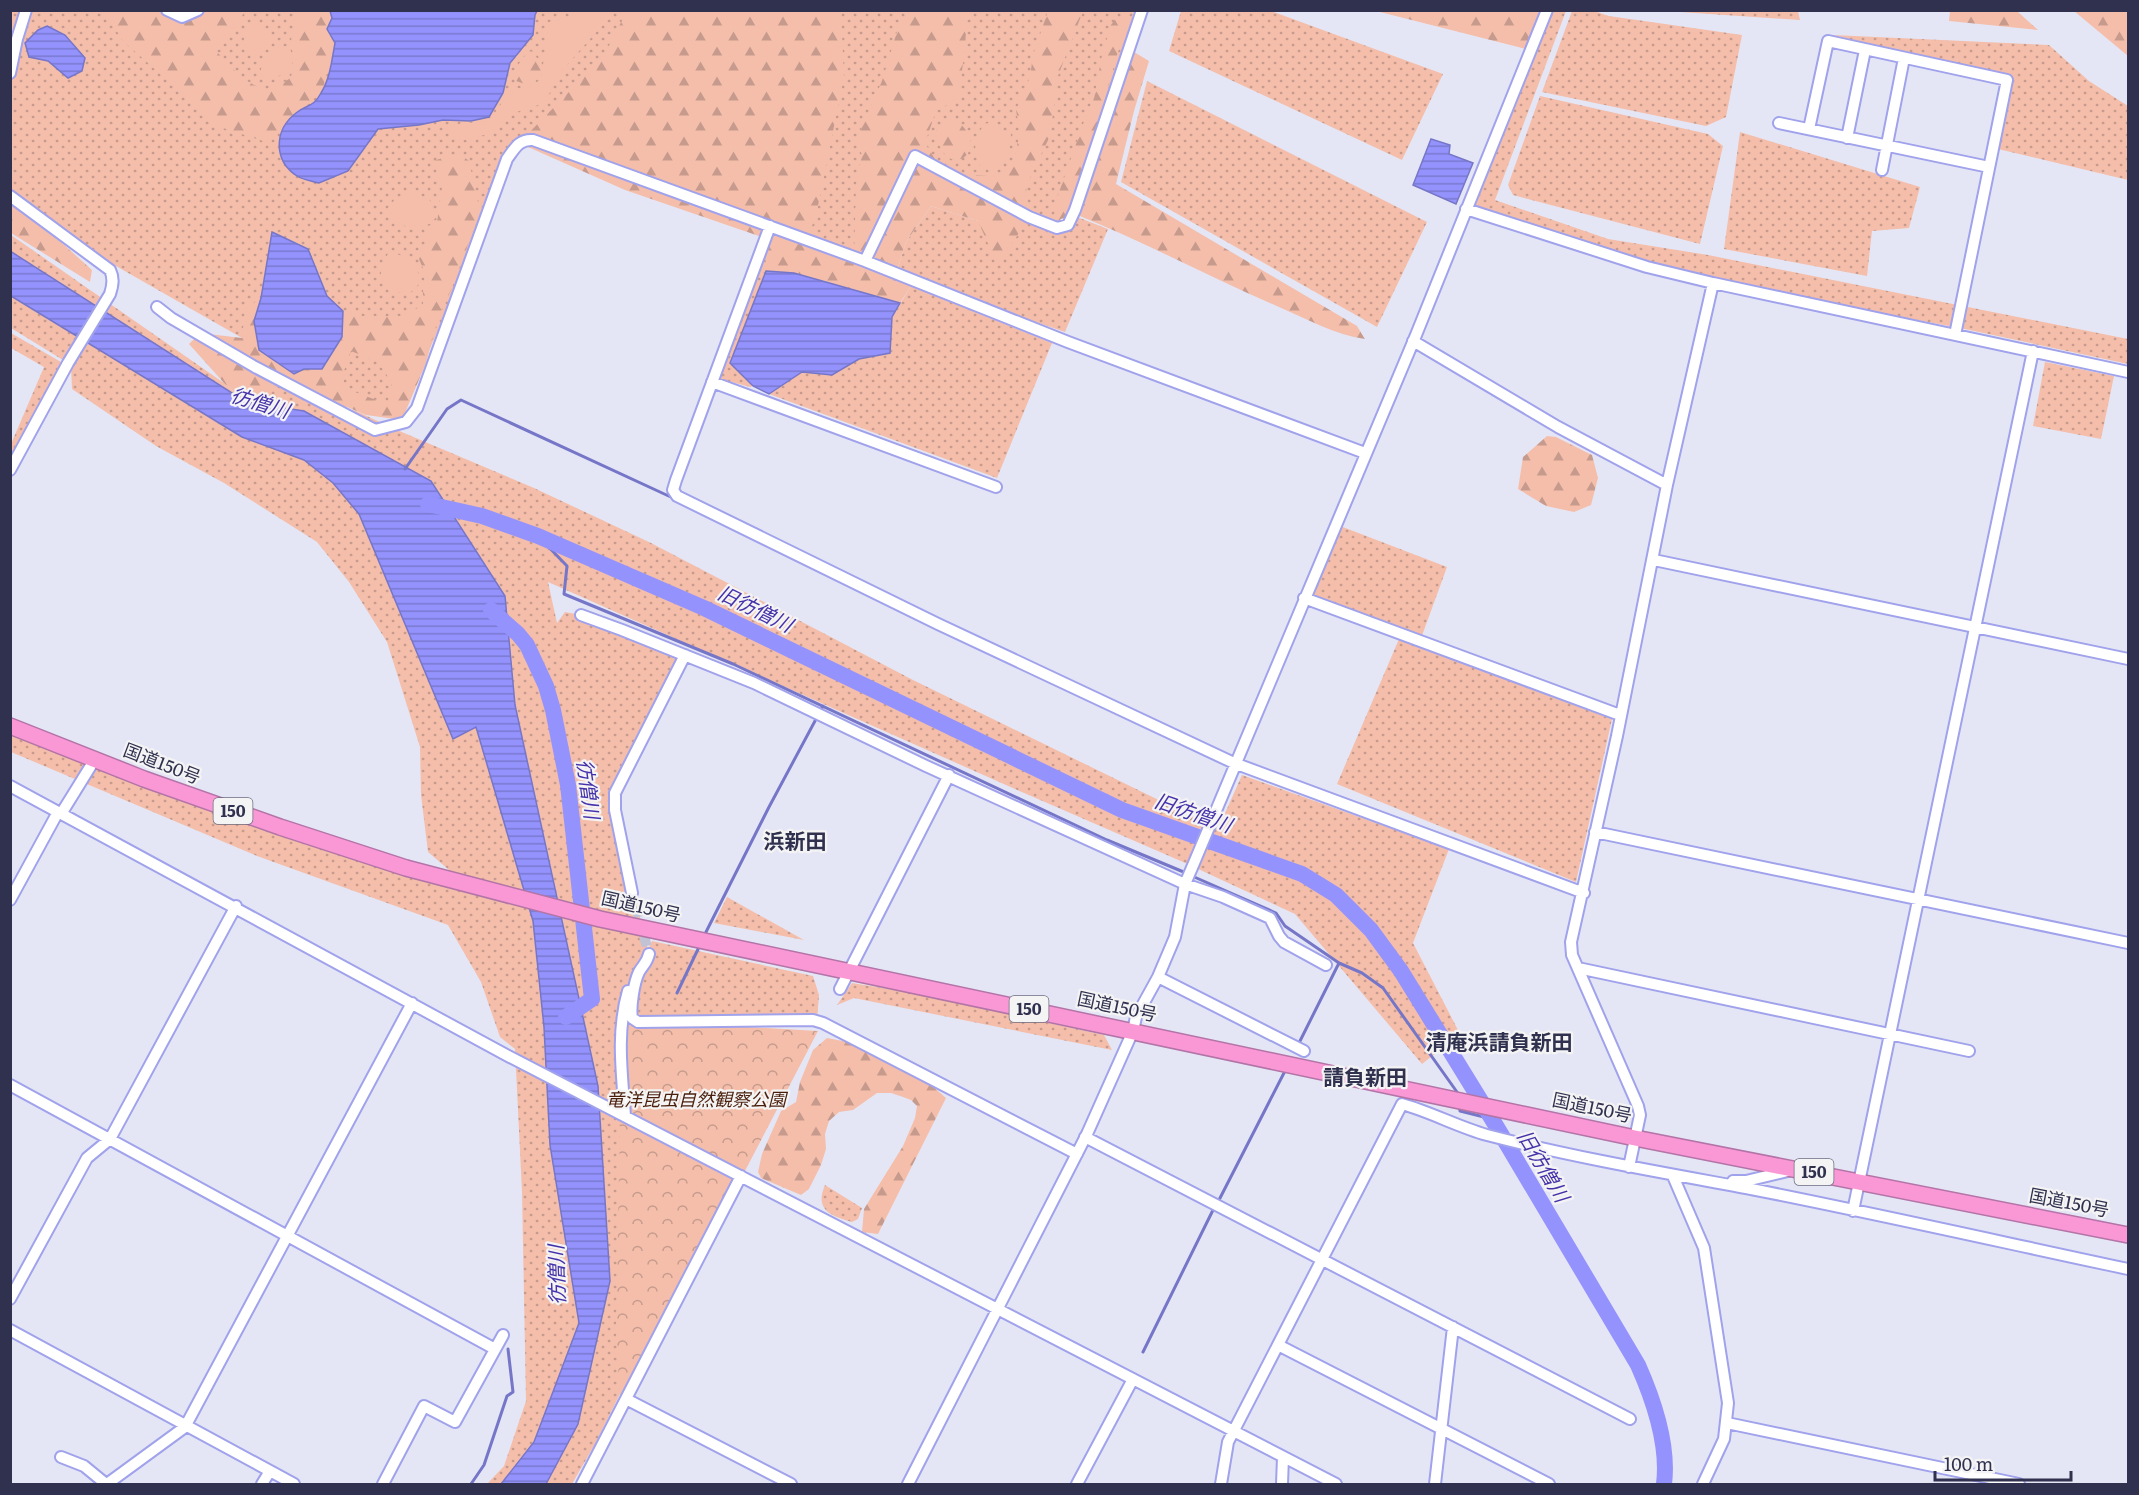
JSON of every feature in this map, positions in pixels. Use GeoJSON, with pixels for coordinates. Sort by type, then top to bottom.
{"type":"FeatureCollection","features":[{"type":"Feature","properties":{"kind":"highway","name":"国道150号"},"geometry":{"type":"LineString","coordinates":[[10,726],[144,780],[259,820],[406,868],[600,919],[1635,1137],[2128,1234]]}},
{"type":"Feature","properties":{"kind":"street"},"geometry":{"type":"LineString","coordinates":[[10,73],[26,10]]}},
{"type":"Feature","properties":{"kind":"street"},"geometry":{"type":"LineString","coordinates":[[166,10],[182,17],[198,10]]}},
{"type":"Feature","properties":{"kind":"street"},"geometry":{"type":"LineString","coordinates":[[865,261],[915,156],[1029,217],[1057,228],[1068,225],[1142,10]]}},
{"type":"Feature","properties":{"kind":"street"},"geometry":{"type":"LineString","coordinates":[[908,1485],[1086,1137],[1133,1031],[1136,1017],[1158,978],[1175,937],[1185,884],[1413,341],[1547,10]]}},
{"type":"Feature","properties":{"kind":"street"},"geometry":{"type":"LineString","coordinates":[[1809,129],[1828,41],[2007,80],[1955,335]]}},
{"type":"Feature","properties":{"kind":"street"},"geometry":{"type":"LineString","coordinates":[[1847,138],[1865,50]]}},
{"type":"Feature","properties":{"kind":"street"},"geometry":{"type":"LineString","coordinates":[[1882,170],[1904,58]]}},
{"type":"Feature","properties":{"kind":"street"},"geometry":{"type":"LineString","coordinates":[[1779,123],[1989,167]]}},
{"type":"Feature","properties":{"kind":"street"},"geometry":{"type":"LineString","coordinates":[[157,307],[171,318],[255,367],[375,430],[406,422],[417,408],[507,159],[519,142],[533,140],[865,261],[1062,340],[1365,453]]}},
{"type":"Feature","properties":{"kind":"street"},"geometry":{"type":"LineString","coordinates":[[10,196],[110,270],[113,284],[110,294],[68,363],[10,470]]}},
{"type":"Feature","properties":{"kind":"street"},"geometry":{"type":"LineString","coordinates":[[1466,209],[1647,267],[2128,372]]}},
{"type":"Feature","properties":{"kind":"street"},"geometry":{"type":"LineString","coordinates":[[770,226],[676,480],[673,490],[677,496],[938,624],[1234,764],[1584,893]]}},
{"type":"Feature","properties":{"kind":"street"},"geometry":{"type":"LineString","coordinates":[[1629,1167],[1640,1115],[1638,1106],[1572,955],[1571,942],[1584,893],[1654,560],[1667,485],[1713,283]]}},
{"type":"Feature","properties":{"kind":"street"},"geometry":{"type":"LineString","coordinates":[[1413,341],[1558,427],[1667,485]]}},
{"type":"Feature","properties":{"kind":"street"},"geometry":{"type":"LineString","coordinates":[[1852,1211],[2033,351]]}},
{"type":"Feature","properties":{"kind":"street"},"geometry":{"type":"LineString","coordinates":[[712,382],[996,487]]}},
{"type":"Feature","properties":{"kind":"street"},"geometry":{"type":"LineString","coordinates":[[1654,560],[2128,659]]}},
{"type":"Feature","properties":{"kind":"street"},"geometry":{"type":"LineString","coordinates":[[1304,598],[1620,715]]}},
{"type":"Feature","properties":{"kind":"street"},"geometry":{"type":"LineString","coordinates":[[581,615],[754,683],[1185,884],[1223,897],[1270,918],[1284,942],[1326,965]]}},
{"type":"Feature","properties":{"kind":"street"},"geometry":{"type":"LineString","coordinates":[[632,893],[615,810],[615,793],[685,655]]}},
{"type":"Feature","properties":{"kind":"street"},"geometry":{"type":"LineString","coordinates":[[10,900],[60,813],[95,759]]}},
{"type":"Feature","properties":{"kind":"street"},"geometry":{"type":"LineString","coordinates":[[840,989],[949,775]]}},
{"type":"Feature","properties":{"kind":"street"},"geometry":{"type":"LineString","coordinates":[[10,786],[236,906],[510,1057],[999,1308],[1336,1485]]}},
{"type":"Feature","properties":{"kind":"street"},"geometry":{"type":"LineString","coordinates":[[1595,832],[2128,943]]}},
{"type":"Feature","properties":{"kind":"street"},"geometry":{"type":"LineString","coordinates":[[10,1299],[87,1158],[110,1139],[236,906]]}},
{"type":"Feature","properties":{"kind":"street"},"geometry":{"type":"LineString","coordinates":[[625,1116],[620,1052],[622,1011],[634,968],[647,959],[639,973],[632,1003],[632,1018],[638,1022],[817,1021],[1077,1154]]}},
{"type":"Feature","properties":{"kind":"street"},"geometry":{"type":"LineString","coordinates":[[1578,968],[1969,1051]]}},
{"type":"Feature","properties":{"kind":"street"},"geometry":{"type":"LineString","coordinates":[[1158,978],[1304,1051]]}},
{"type":"Feature","properties":{"kind":"street"},"geometry":{"type":"LineString","coordinates":[[61,1457],[84,1466],[106,1485],[185,1427],[412,1004]]}},
{"type":"Feature","properties":{"kind":"street"},"geometry":{"type":"LineString","coordinates":[[10,1085],[495,1349]]}},
{"type":"Feature","properties":{"kind":"street"},"geometry":{"type":"LineString","coordinates":[[1221,1485],[1228,1442],[1233,1431],[1402,1104],[1489,1135],[1629,1167],[1708,1181],[2128,1269]]}},
{"type":"Feature","properties":{"kind":"street"},"geometry":{"type":"LineString","coordinates":[[1086,1137],[1630,1419]]}},
{"type":"Feature","properties":{"kind":"street"},"geometry":{"type":"LineString","coordinates":[[1708,1181],[1746,1181],[1797,1168]]}},
{"type":"Feature","properties":{"kind":"street"},"geometry":{"type":"LineString","coordinates":[[582,1485],[741,1176]]}},
{"type":"Feature","properties":{"kind":"street"},"geometry":{"type":"LineString","coordinates":[[1673,1176],[1704,1248],[1726,1381],[1727,1423],[1719,1454],[1703,1485]]}},
{"type":"Feature","properties":{"kind":"street"},"geometry":{"type":"LineString","coordinates":[[1435,1485],[1453,1327]]}},
{"type":"Feature","properties":{"kind":"street"},"geometry":{"type":"LineString","coordinates":[[10,1330],[294,1485]]}},
{"type":"Feature","properties":{"kind":"street"},"geometry":{"type":"LineString","coordinates":[[383,1485],[424,1406],[455,1422],[503,1335]]}},
{"type":"Feature","properties":{"kind":"street"},"geometry":{"type":"LineString","coordinates":[[1278,1345],[1549,1485]]}},
{"type":"Feature","properties":{"kind":"street"},"geometry":{"type":"LineString","coordinates":[[1077,1485],[1133,1378]]}},
{"type":"Feature","properties":{"kind":"street"},"geometry":{"type":"LineString","coordinates":[[626,1399],[791,1485]]}},
{"type":"Feature","properties":{"kind":"street"},"geometry":{"type":"LineString","coordinates":[[1727,1423],[2019,1485]]}},
{"type":"Feature","properties":{"kind":"street"},"geometry":{"type":"LineString","coordinates":[[1282,1485],[1283,1457]]}},
{"type":"Feature","properties":{"kind":"street"},"geometry":{"type":"LineString","coordinates":[[262,1485],[270,1471]]}},
{"type":"Feature","properties":{"kind":"green space"},"geometry":{"type":"Polygon","coordinates":[[[11,11],[1134,11],[1110,105],[1057,227],[1072,215],[1108,229],[1065,332],[896,274],[906,242],[931,206],[978,221],[1029,217],[922,169],[882,268],[520,143],[399,419],[242,338],[11,206],[11,11]]]}},
{"type":"Feature","properties":{"kind":"green space"},"geometry":{"type":"Polygon","coordinates":[[[104,11],[245,11],[233,31],[215,50],[242,78],[266,92],[289,79],[297,65],[291,38],[299,11],[330,11],[332,18],[325,32],[335,43],[322,92],[292,117],[269,143],[220,127],[123,41],[104,11]]]}},
{"type":"Feature","properties":{"kind":"green space"},"geometry":{"type":"Polygon","coordinates":[[[579,11],[615,11],[558,75],[545,103],[510,114],[492,133],[457,142],[447,125],[489,121],[511,90],[531,86],[541,79],[549,22],[577,14],[579,11]]]}},
{"type":"Feature","properties":{"kind":"green space"},"geometry":{"type":"Polygon","coordinates":[[[627,11],[841,11],[844,77],[816,215],[807,240],[911,286],[900,303],[794,273],[766,271],[765,238],[625,190],[519,143],[603,57],[627,11]]]}},
{"type":"Feature","properties":{"kind":"green space"},"geometry":{"type":"Polygon","coordinates":[[[910,11],[967,11],[965,49],[958,99],[936,111],[925,143],[941,169],[988,176],[1005,174],[1015,155],[1020,132],[1016,110],[1030,77],[1033,55],[1048,11],[1083,11],[1058,76],[1050,136],[1026,186],[1029,217],[998,266],[978,221],[931,206],[906,242],[896,274],[854,258],[856,185],[862,155],[856,140],[882,81],[898,28],[910,11]]]}},
{"type":"Feature","properties":{"kind":"green space"},"geometry":{"type":"Polygon","coordinates":[[[1181,11],[1271,11],[1443,74],[1402,160],[1169,51],[1181,11]]]}},
{"type":"Feature","properties":{"kind":"green space"},"geometry":{"type":"Polygon","coordinates":[[[1376,11],[1544,11],[1526,49],[1376,11]]]}},
{"type":"Feature","properties":{"kind":"green space"},"geometry":{"type":"Polygon","coordinates":[[[1547,11],[1566,11],[1495,200],[1608,239],[1708,255],[2128,339],[2128,364],[1960,328],[1692,278],[1475,207],[1515,89],[1547,11]]]}},
{"type":"Feature","properties":{"kind":"green space"},"geometry":{"type":"Polygon","coordinates":[[[1572,11],[1594,11],[1609,16],[1742,35],[1726,117],[1706,126],[1542,92],[1572,11]]]}},
{"type":"Feature","properties":{"kind":"green space"},"geometry":{"type":"Polygon","coordinates":[[[1665,11],[1798,11],[1800,20],[1665,11]]]}},
{"type":"Feature","properties":{"kind":"green space"},"geometry":{"type":"Polygon","coordinates":[[[1950,11],[2017,11],[2038,30],[1949,21],[1950,11]]]}},
{"type":"Feature","properties":{"kind":"green space"},"geometry":{"type":"Polygon","coordinates":[[[2074,11],[2128,11],[2128,56],[2074,11]]]}},
{"type":"Feature","properties":{"kind":"green space"},"geometry":{"type":"Polygon","coordinates":[[[1127,16],[1129,28],[1118,52],[1088,158],[1070,206],[1072,215],[1053,222],[1058,195],[1094,99],[1102,55],[1111,25],[1116,18],[1127,16]]]}},
{"type":"Feature","properties":{"kind":"green space"},"geometry":{"type":"Polygon","coordinates":[[[254,20],[270,31],[270,44],[253,58],[248,54],[243,43],[248,24],[254,20]]]}},
{"type":"Feature","properties":{"kind":"green space"},"geometry":{"type":"Polygon","coordinates":[[[1833,35],[2049,45],[2089,81],[2128,106],[2128,180],[1998,149],[2011,78],[1833,35]]]}},
{"type":"Feature","properties":{"kind":"green space"},"geometry":{"type":"Polygon","coordinates":[[[283,46],[290,47],[293,61],[288,73],[266,80],[260,73],[265,60],[270,52],[283,46]]]}},
{"type":"Feature","properties":{"kind":"green space"},"geometry":{"type":"Polygon","coordinates":[[[1129,49],[1149,61],[1116,184],[1357,326],[1365,339],[1321,326],[1075,214],[1129,49]]]}},
{"type":"Feature","properties":{"kind":"green space"},"geometry":{"type":"Polygon","coordinates":[[[531,51],[539,60],[542,74],[531,86],[516,81],[516,72],[524,57],[531,51]]]}},
{"type":"Feature","properties":{"kind":"green space"},"geometry":{"type":"Polygon","coordinates":[[[1147,81],[1427,222],[1377,327],[1121,182],[1147,81]]]}},
{"type":"Feature","properties":{"kind":"green space"},"geometry":{"type":"Polygon","coordinates":[[[1540,96],[1708,134],[1723,146],[1700,244],[1513,195],[1508,185],[1540,96]]]}},
{"type":"Feature","properties":{"kind":"green space"},"geometry":{"type":"Polygon","coordinates":[[[954,119],[966,130],[970,141],[969,151],[957,160],[948,157],[941,148],[936,131],[943,122],[954,119]]]}},
{"type":"Feature","properties":{"kind":"green space"},"geometry":{"type":"Polygon","coordinates":[[[993,122],[997,127],[1011,134],[1010,149],[1002,164],[997,167],[981,168],[976,156],[976,140],[984,124],[993,122]]]}},
{"type":"Feature","properties":{"kind":"green space"},"geometry":{"type":"Polygon","coordinates":[[[1740,132],[1920,187],[1909,228],[1872,231],[1867,276],[1724,249],[1740,132]]]}},
{"type":"Feature","properties":{"kind":"green space"},"geometry":{"type":"Polygon","coordinates":[[[459,153],[469,161],[480,211],[452,288],[439,315],[426,363],[402,420],[366,415],[347,407],[308,399],[272,384],[262,399],[240,397],[224,383],[189,344],[200,333],[242,338],[245,309],[261,298],[254,321],[294,374],[304,369],[342,337],[343,311],[359,316],[406,316],[423,304],[425,273],[419,259],[427,244],[424,227],[437,223],[442,187],[433,161],[459,153]],[[351,351],[344,371],[344,388],[387,404],[392,383],[378,362],[351,351]]]}},
{"type":"Feature","properties":{"kind":"green space"},"geometry":{"type":"Polygon","coordinates":[[[411,192],[429,199],[437,216],[429,224],[414,227],[397,224],[388,208],[395,199],[411,192]]]}},
{"type":"Feature","properties":{"kind":"green space"},"geometry":{"type":"Polygon","coordinates":[[[10,196],[92,270],[90,282],[11,233],[10,196]]]}},
{"type":"Feature","properties":{"kind":"green space"},"geometry":{"type":"Polygon","coordinates":[[[11,235],[224,383],[240,397],[272,384],[308,399],[356,411],[534,488],[651,543],[913,680],[1218,829],[1242,775],[1449,849],[1413,943],[1460,1034],[1422,1064],[1295,914],[1183,862],[548,582],[557,623],[565,612],[581,615],[678,656],[609,792],[648,950],[652,941],[813,976],[819,995],[817,1021],[634,1018],[650,1334],[595,1444],[572,1484],[487,1484],[504,1466],[526,1401],[522,1192],[515,1049],[500,1037],[481,982],[448,925],[257,856],[11,752],[11,731],[139,783],[305,844],[456,889],[449,870],[428,852],[421,795],[420,747],[387,642],[349,582],[317,542],[224,483],[156,446],[72,389],[71,365],[11,328],[11,235]]]}},
{"type":"Feature","properties":{"kind":"green space"},"geometry":{"type":"Polygon","coordinates":[[[765,238],[769,266],[730,363],[753,386],[750,387],[717,378],[765,238]]]}},
{"type":"Feature","properties":{"kind":"green space"},"geometry":{"type":"Polygon","coordinates":[[[389,252],[413,260],[419,284],[411,292],[390,292],[383,282],[381,268],[389,252]]]}},
{"type":"Feature","properties":{"kind":"green space"},"geometry":{"type":"Polygon","coordinates":[[[911,286],[1052,343],[997,478],[769,394],[802,372],[832,375],[859,359],[890,353],[892,317],[911,286]]]}},
{"type":"Feature","properties":{"kind":"green space"},"geometry":{"type":"Polygon","coordinates":[[[11,333],[61,362],[11,457],[11,444],[44,367],[11,348],[11,333]]]}},
{"type":"Feature","properties":{"kind":"green space"},"geometry":{"type":"Polygon","coordinates":[[[2045,362],[2114,376],[2101,439],[2033,426],[2045,362]]]}},
{"type":"Feature","properties":{"kind":"green space"},"geometry":{"type":"Polygon","coordinates":[[[1547,436],[1556,437],[1592,455],[1598,478],[1591,505],[1574,512],[1546,506],[1518,489],[1523,457],[1547,436]]]}},
{"type":"Feature","properties":{"kind":"green space"},"geometry":{"type":"Polygon","coordinates":[[[1335,524],[1447,567],[1420,641],[1304,598],[1335,524]]]}},
{"type":"Feature","properties":{"kind":"green space"},"geometry":{"type":"Polygon","coordinates":[[[1399,639],[1612,719],[1576,882],[1337,784],[1399,639]]]}},
{"type":"Feature","properties":{"kind":"green space"},"geometry":{"type":"Polygon","coordinates":[[[727,897],[804,940],[714,923],[727,897]]]}},
{"type":"Feature","properties":{"kind":"green space"},"geometry":{"type":"Polygon","coordinates":[[[852,983],[907,992],[1104,1035],[1112,1050],[854,998],[837,1005],[852,983]]]}},
{"type":"Feature","properties":{"kind":"green space","name":"竜洋昆虫自然観察公園"},"geometry":{"type":"Polygon","coordinates":[[[622,1020],[818,1031],[651,1351],[620,1396],[616,1332],[622,1020]]]}},
{"type":"Feature","properties":{"kind":"green space"},"geometry":{"type":"Polygon","coordinates":[[[827,1038],[853,1043],[915,1071],[946,1098],[878,1234],[862,1232],[864,1209],[903,1146],[915,1118],[917,1106],[911,1100],[891,1093],[877,1093],[853,1110],[839,1112],[829,1121],[825,1134],[826,1149],[821,1165],[809,1189],[801,1195],[761,1178],[758,1172],[762,1154],[781,1111],[796,1102],[800,1082],[813,1050],[827,1038]]]}},
{"type":"Feature","properties":{"kind":"green space"},"geometry":{"type":"Polygon","coordinates":[[[825,1185],[862,1208],[858,1219],[852,1222],[826,1211],[822,1200],[825,1185]]]}},
{"type":"Feature","properties":{"kind":"shaded area"},"geometry":{"type":"Polygon","coordinates":[[[330,10],[537,11],[533,35],[510,63],[503,93],[489,117],[471,121],[443,120],[378,129],[348,171],[319,183],[299,177],[289,169],[280,154],[279,145],[280,136],[289,120],[315,101],[327,82],[335,43],[327,29],[332,18],[330,10]]]}},
{"type":"Feature","properties":{"kind":"shaded area"},"geometry":{"type":"Polygon","coordinates":[[[47,26],[65,35],[85,58],[82,71],[68,78],[48,61],[29,57],[25,43],[38,30],[47,26]]]}},
{"type":"Feature","properties":{"kind":"shaded area"},"geometry":{"type":"Polygon","coordinates":[[[1431,139],[1450,145],[1449,154],[1473,163],[1456,204],[1413,185],[1431,139]]]}},
{"type":"Feature","properties":{"kind":"shaded area"},"geometry":{"type":"Polygon","coordinates":[[[272,232],[308,249],[327,296],[343,311],[342,337],[322,369],[304,369],[294,374],[259,350],[254,321],[261,298],[272,232]]]}},
{"type":"Feature","properties":{"kind":"shaded area"},"geometry":{"type":"Polygon","coordinates":[[[10,251],[246,402],[304,411],[431,481],[505,596],[515,705],[598,1086],[610,1281],[578,1424],[546,1484],[501,1484],[534,1442],[579,1323],[550,1145],[544,1027],[533,921],[476,727],[453,739],[359,514],[333,483],[304,460],[242,437],[11,296],[10,251]]]}},
{"type":"Feature","properties":{"kind":"shaded area"},"geometry":{"type":"Polygon","coordinates":[[[766,271],[794,273],[900,303],[892,317],[890,353],[859,359],[832,375],[802,372],[769,394],[753,386],[730,363],[766,271]]]}},
{"type":"Feature","properties":{"kind":"waterway"},"geometry":{"type":"LineString","coordinates":[[405,469],[447,409],[461,400],[673,498]]}},
{"type":"Feature","properties":{"kind":"waterway","name":"旧彷僧川"},"geometry":{"type":"LineString","coordinates":[[428,504],[482,516],[538,536],[704,608],[1122,810],[1302,874],[1336,895],[1371,930],[1401,971],[1638,1365],[1659,1423],[1664,1454],[1664,1484]]}},
{"type":"Feature","properties":{"kind":"waterway"},"geometry":{"type":"LineString","coordinates":[[538,536],[567,566],[564,594],[733,664],[1107,840],[1186,873]]}},
{"type":"Feature","properties":{"kind":"waterway","name":"彷僧川"},"geometry":{"type":"LineString","coordinates":[[491,610],[527,645],[546,686],[568,785],[592,999],[566,1017]]}},
{"type":"Feature","properties":{"kind":"waterway"},"geometry":{"type":"LineString","coordinates":[[704,936],[823,706]]}},
{"type":"Feature","properties":{"kind":"waterway"},"geometry":{"type":"LineString","coordinates":[[1192,876],[1276,913],[1285,926],[1339,963],[1362,973],[1383,988],[1457,1092],[1458,1097]]}},
{"type":"Feature","properties":{"kind":"waterway"},"geometry":{"type":"LineString","coordinates":[[677,993],[700,945]]}},
{"type":"Feature","properties":{"kind":"waterway"},"geometry":{"type":"LineString","coordinates":[[1298,1045],[1339,963]]}},
{"type":"Feature","properties":{"kind":"waterway"},"geometry":{"type":"LineString","coordinates":[[1218,1202],[1286,1069]]}},
{"type":"Feature","properties":{"kind":"waterway"},"geometry":{"type":"LineString","coordinates":[[1459,1106],[1460,1111],[1492,1119]]}},
{"type":"Feature","properties":{"kind":"waterway"},"geometry":{"type":"LineString","coordinates":[[1143,1352],[1214,1208]]}},
{"type":"Feature","properties":{"kind":"waterway"},"geometry":{"type":"LineString","coordinates":[[471,1484],[484,1465],[507,1396],[513,1392],[508,1349]]}},
{"type":"Feature","properties":{"kind":"tunnel"},"geometry":{"type":"LineString","coordinates":[[632,893],[649,954]]}},
{"type":"Feature","properties":{"kind":"district","name":"浜新田"},"geometry":{"type":"Point","coordinates":[795,842]}},
{"type":"Feature","properties":{"kind":"district","name":"清庵浜請負新田"},"geometry":{"type":"Point","coordinates":[1499,1043]}},
{"type":"Feature","properties":{"kind":"district","name":"請負新田"},"geometry":{"type":"Point","coordinates":[1365,1078]}}]}
